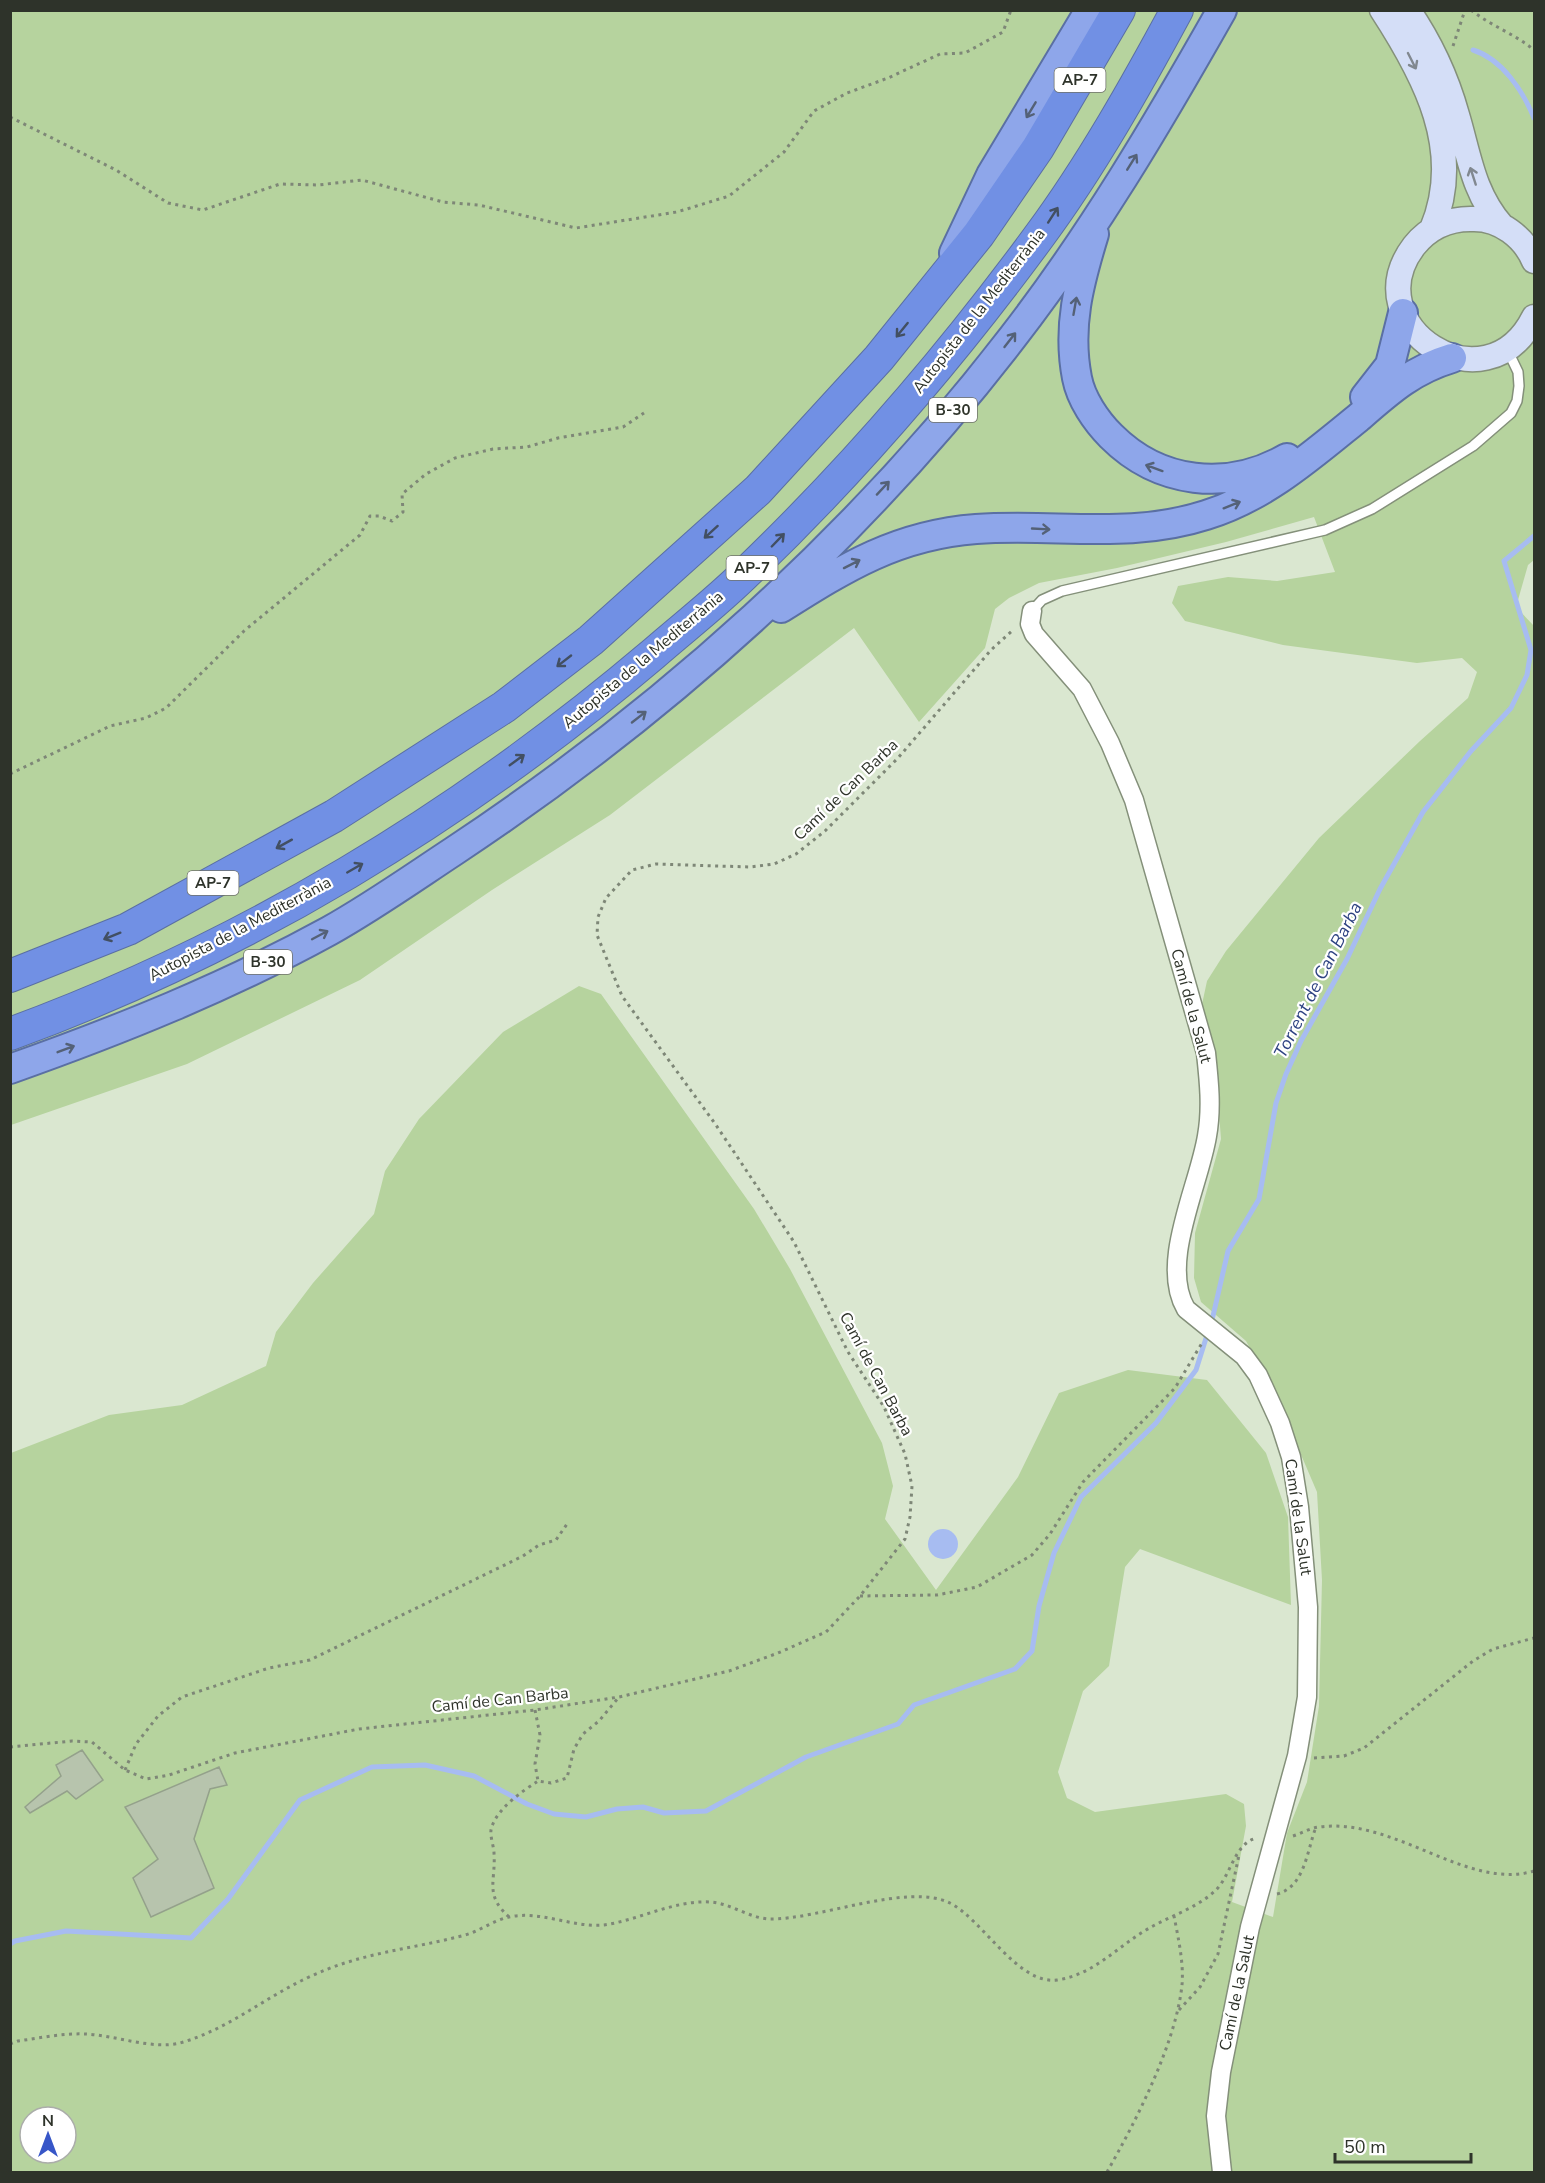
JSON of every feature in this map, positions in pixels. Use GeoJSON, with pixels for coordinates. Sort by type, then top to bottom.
{"type":"FeatureCollection","features":[{"type":"Feature","properties":{"kind":"highway"},"geometry":{"type":"LineString","coordinates":[[939,284],[991,175],[1090,10]]}},
{"type":"Feature","properties":{"kind":"highway","name":"AP-7"},"geometry":{"type":"LineString","coordinates":[[10,976],[128,929],[334,816],[504,707],[591,640],[758,490],[879,358],[979,234],[1038,148],[1119,10]]}},
{"type":"Feature","properties":{"kind":"highway","name":"Autopista de la Mediterrània"},"geometry":{"type":"LineString","coordinates":[[10,1034],[73,1011],[174,966],[263,921],[392,847],[513,763],[598,700],[746,574],[894,419],[971,325],[1042,232],[1110,125],[1177,10]]}},
{"type":"Feature","properties":{"kind":"highway","name":"B-30"},"geometry":{"type":"LineString","coordinates":[[10,1069],[143,1020],[204,994],[332,929],[505,817],[646,712],[803,570],[939,428],[1014,336],[1100,211],[1170,102],[1222,10]]}},
{"type":"Feature","properties":{"kind":"highway"},"geometry":{"type":"LineString","coordinates":[[1100,211],[1078,285],[1073,318],[1073,354],[1077,381],[1098,424],[1131,456],[1164,471],[1192,477],[1234,477],[1260,471],[1311,443],[1370,392],[1382,377],[1395,348],[1403,313]]}},
{"type":"Feature","properties":{"kind":"highway"},"geometry":{"type":"LineString","coordinates":[[730,638],[771,615],[839,571],[881,550],[919,539],[975,529],[1098,531],[1148,528],[1207,515],[1245,500],[1285,476],[1416,370],[1452,357]]}},
{"type":"Feature","properties":{"kind":"main road"},"geometry":{"type":"LineString","coordinates":[[1382,10],[1423,82],[1441,135],[1446,184],[1441,208],[1432,229]]}},
{"type":"Feature","properties":{"kind":"main road"},"geometry":{"type":"LineString","coordinates":[[1408,10],[1447,85],[1477,188],[1491,213],[1502,226],[1522,241],[1534,261]]}},
{"type":"Feature","properties":{"kind":"main road"},"geometry":{"type":"LineString","coordinates":[[1502,226],[1480,219],[1463,219],[1432,229],[1419,240],[1402,267],[1399,290],[1403,313],[1413,331],[1428,346],[1452,357],[1481,359],[1507,349],[1520,340],[1534,317]]}},
{"type":"Feature","properties":{"kind":"street","name":"Camí de la Salut"},"geometry":{"type":"LineString","coordinates":[[1032,612],[1030,624],[1034,634],[1082,689],[1110,743],[1134,800],[1206,1053],[1210,1096],[1208,1133],[1175,1266],[1181,1300],[1186,1309],[1244,1356],[1258,1375],[1280,1424],[1291,1457],[1299,1507],[1308,1606],[1307,1697],[1297,1756],[1259,1892],[1230,2018],[1216,2116],[1222,2172]]}},
{"type":"Feature","properties":{"kind":"lane"},"geometry":{"type":"LineString","coordinates":[[1032,612],[1042,600],[1062,591],[1325,530],[1372,509],[1473,446],[1510,413],[1517,400],[1519,386],[1518,372],[1507,349]]}},
{"type":"Feature","properties":{"kind":"path"},"geometry":{"type":"LineString","coordinates":[[10,117],[116,171],[168,203],[203,210],[280,184],[318,185],[342,180],[362,180],[443,202],[479,205],[576,228],[677,212],[729,196],[784,152],[814,111],[847,93],[940,54],[965,53],[1004,32],[1011,10]]}},
{"type":"Feature","properties":{"kind":"path"},"geometry":{"type":"LineString","coordinates":[[1453,54],[1465,10]]}},
{"type":"Feature","properties":{"kind":"path"},"geometry":{"type":"LineString","coordinates":[[1471,10],[1489,24],[1520,38],[1534,50]]}},
{"type":"Feature","properties":{"kind":"path"},"geometry":{"type":"LineString","coordinates":[[10,774],[110,726],[146,718],[166,708],[244,631],[360,534],[370,516],[392,520],[403,512],[402,494],[426,474],[455,458],[493,449],[527,447],[558,438],[623,427],[644,413]]}},
{"type":"Feature","properties":{"kind":"path","name":"Camí de Can Barba"},"geometry":{"type":"LineString","coordinates":[[10,1747],[72,1740],[92,1742],[125,1770],[146,1779],[169,1775],[235,1753],[349,1731],[535,1710],[619,1697],[729,1671],[778,1653],[826,1632],[860,1596],[905,1539],[910,1517],[912,1486],[905,1454],[884,1407],[848,1352],[794,1242],[716,1125],[622,996],[597,935],[598,917],[606,898],[632,870],[656,864],[750,867],[774,864],[796,854],[825,831],[898,759],[991,650],[1032,612]]}},
{"type":"Feature","properties":{"kind":"path"},"geometry":{"type":"LineString","coordinates":[[860,1596],[937,1595],[978,1587],[1032,1555],[1050,1534],[1083,1482],[1175,1388],[1210,1328]]}},
{"type":"Feature","properties":{"kind":"path"},"geometry":{"type":"LineString","coordinates":[[125,1770],[136,1744],[158,1716],[182,1697],[269,1668],[310,1660],[523,1556],[539,1545],[556,1540],[567,1524]]}},
{"type":"Feature","properties":{"kind":"path"},"geometry":{"type":"LineString","coordinates":[[1297,1756],[1315,1758],[1344,1756],[1364,1748],[1473,1661],[1493,1649],[1534,1638]]}},
{"type":"Feature","properties":{"kind":"path"},"geometry":{"type":"LineString","coordinates":[[509,1917],[498,1907],[492,1892],[494,1856],[491,1830],[511,1799],[538,1781],[551,1783],[567,1778],[574,1749],[583,1734],[600,1721],[619,1697]]}},
{"type":"Feature","properties":{"kind":"path"},"geometry":{"type":"LineString","coordinates":[[535,1710],[540,1735],[535,1764],[538,1781]]}},
{"type":"Feature","properties":{"kind":"path"},"geometry":{"type":"LineString","coordinates":[[1259,1892],[1275,1894],[1293,1886],[1300,1878],[1316,1827],[1326,1826],[1354,1826],[1379,1832],[1497,1875],[1519,1875],[1534,1871]]}},
{"type":"Feature","properties":{"kind":"path"},"geometry":{"type":"LineString","coordinates":[[10,2044],[28,2039],[85,2034],[162,2045],[178,2043],[230,2022],[307,1978],[373,1953],[468,1935],[509,1917],[545,1917],[602,1925],[670,1908],[712,1901],[770,1919],[822,1914],[921,1895],[951,1903],[972,1917],[1004,1954],[1038,1977],[1054,1980],[1082,1974],[1147,1929],[1197,1904],[1218,1888],[1240,1851],[1218,1954],[1200,1987],[1177,2013]]}},
{"type":"Feature","properties":{"kind":"path"},"geometry":{"type":"LineString","coordinates":[[1107,2172],[1128,2135],[1173,2032],[1182,1982],[1174,1916]]}},
{"type":"Feature","properties":{"kind":"green space"},"geometry":{"type":"Polygon","coordinates":[[[11,11],[1534,11],[1534,560],[1528,565],[1516,607],[1534,626],[1534,2172],[11,2172],[11,1453],[109,1415],[182,1405],[266,1366],[276,1332],[313,1283],[374,1214],[385,1171],[419,1119],[503,1032],[579,986],[601,994],[754,1209],[790,1269],[882,1443],[893,1486],[885,1519],[936,1590],[1018,1477],[1059,1393],[1128,1370],[1207,1380],[1266,1453],[1288,1517],[1291,1605],[1140,1549],[1125,1567],[1109,1666],[1083,1691],[1058,1772],[1067,1798],[1095,1812],[1226,1794],[1244,1804],[1246,1826],[1232,1902],[1273,1917],[1287,1833],[1307,1782],[1319,1706],[1322,1580],[1317,1492],[1275,1394],[1246,1341],[1201,1302],[1194,1278],[1195,1233],[1221,1139],[1215,1062],[1201,1009],[1207,981],[1226,951],[1319,838],[1468,698],[1477,672],[1462,658],[1417,663],[1283,645],[1185,621],[1172,603],[1178,586],[1228,577],[1277,581],[1335,572],[1314,517],[1226,542],[1117,568],[1039,583],[1009,598],[995,609],[985,648],[919,722],[854,628],[610,815],[492,890],[360,980],[187,1064],[11,1125],[11,11]]]}},
{"type":"Feature","properties":{"kind":"water"},"geometry":{"type":"Polygon","coordinates":[[[943,1529],[954,1533],[958,1544],[954,1555],[943,1559],[932,1555],[928,1544],[932,1533],[943,1529]]]}},
{"type":"Feature","properties":{"kind":"building"},"geometry":{"type":"Polygon","coordinates":[[[82,1750],[103,1780],[76,1799],[67,1791],[30,1813],[25,1807],[61,1776],[56,1765],[82,1750]]]}},
{"type":"Feature","properties":{"kind":"building"},"geometry":{"type":"Polygon","coordinates":[[[219,1767],[227,1785],[210,1789],[194,1839],[214,1888],[151,1917],[133,1878],[158,1859],[125,1807],[219,1767]]]}},
{"type":"Feature","properties":{"kind":"waterway"},"geometry":{"type":"LineString","coordinates":[[1473,50],[1483,54],[1502,68],[1518,87],[1534,118]]}},
{"type":"Feature","properties":{"kind":"waterway","name":"Torrent de Can Barba"},"geometry":{"type":"LineString","coordinates":[[10,1944],[66,1931],[191,1938],[228,1899],[300,1800],[372,1767],[425,1765],[474,1776],[527,1804],[554,1814],[586,1817],[617,1809],[643,1807],[664,1813],[706,1811],[806,1757],[898,1724],[914,1705],[1015,1669],[1032,1651],[1039,1606],[1054,1553],[1081,1497],[1156,1423],[1196,1370],[1213,1316],[1228,1251],[1259,1199],[1276,1103],[1301,1041],[1347,959],[1380,889],[1423,812],[1471,751],[1511,708],[1527,675],[1531,650],[1504,561],[1534,536]]}}]}
